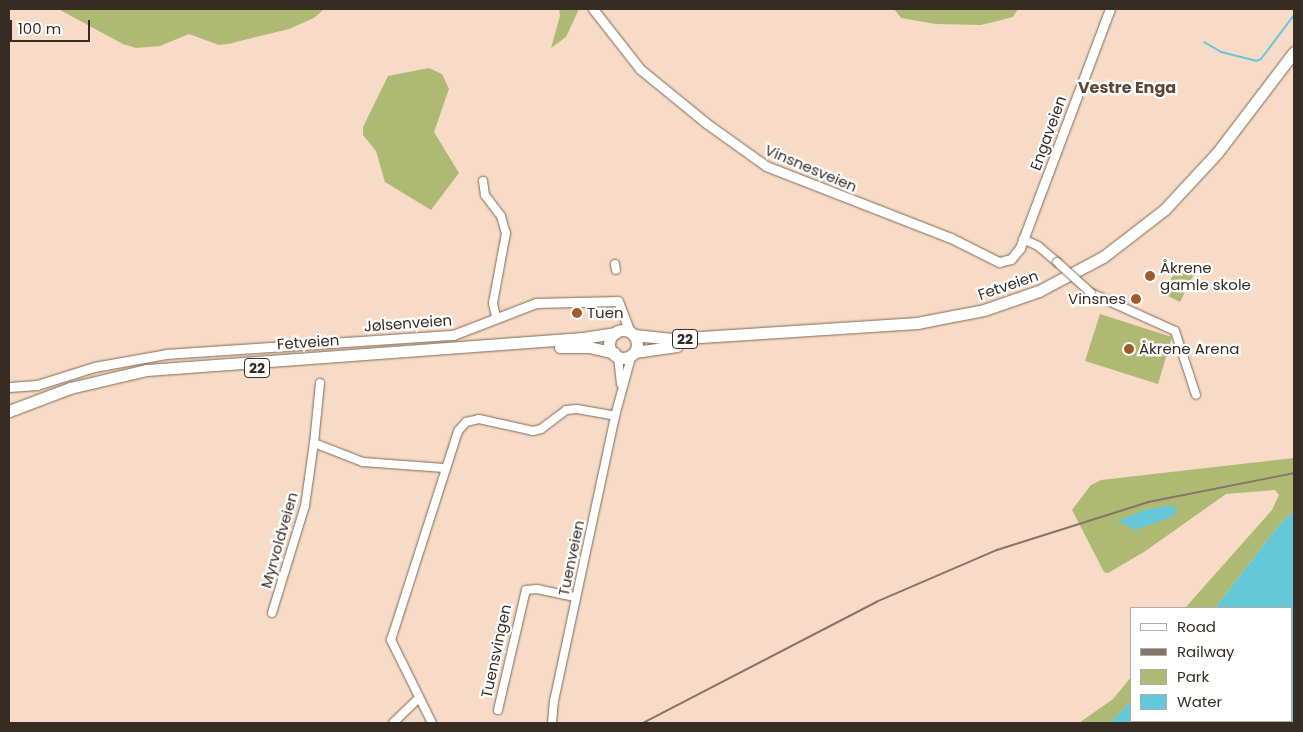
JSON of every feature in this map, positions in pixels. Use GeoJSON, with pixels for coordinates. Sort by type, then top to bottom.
{"type":"FeatureCollection","features":[{"type":"Feature","properties":{"kind":"highway","name":"Fetveien"},"geometry":{"type":"LineString","coordinates":[[632,334],[670,340],[918,323],[984,310],[1039,292],[1097,262],[1165,210],[1227,141],[1294,52]]}},
{"type":"Feature","properties":{"kind":"highway","name":"Fetveien"},"geometry":{"type":"LineString","coordinates":[[633,353],[934,328],[996,315],[1042,298],[1103,266],[1170,215],[1228,152],[1294,64]]}},
{"type":"Feature","properties":{"kind":"highway","name":"Fetveien"},"geometry":{"type":"LineString","coordinates":[[9,411],[76,386],[154,369],[596,337],[617,332]]}},
{"type":"Feature","properties":{"kind":"highway","name":"22"},"geometry":{"type":"LineString","coordinates":[[617,332],[632,334]]}},
{"type":"Feature","properties":{"kind":"highway"},"geometry":{"type":"LineString","coordinates":[[616,355],[610,342],[617,332]]}},
{"type":"Feature","properties":{"kind":"highway"},"geometry":{"type":"LineString","coordinates":[[632,334],[637,344],[633,353]]}},
{"type":"Feature","properties":{"kind":"highway","name":"Fetveien"},"geometry":{"type":"LineString","coordinates":[[9,419],[83,392],[168,375],[562,347],[589,347],[616,355]]}},
{"type":"Feature","properties":{"kind":"highway","name":"22"},"geometry":{"type":"LineString","coordinates":[[616,355],[633,353]]}},
{"type":"Feature","properties":{"kind":"main road","name":"Vinsnesveien"},"geometry":{"type":"LineString","coordinates":[[594,9],[640,69],[706,123],[766,166],[952,238],[996,262],[1014,256],[1024,239]]}},
{"type":"Feature","properties":{"kind":"main road","name":"Engaveien"},"geometry":{"type":"LineString","coordinates":[[1024,239],[1110,9]]}},
{"type":"Feature","properties":{"kind":"main road","name":"Jølsenveien"},"geometry":{"type":"LineString","coordinates":[[9,387],[28,387],[94,367],[166,354],[453,335],[522,306],[544,302],[616,301],[623,309]]}},
{"type":"Feature","properties":{"kind":"main road"},"geometry":{"type":"LineString","coordinates":[[623,309],[632,334]]}},
{"type":"Feature","properties":{"kind":"main road"},"geometry":{"type":"LineString","coordinates":[[617,332],[623,309]]}},
{"type":"Feature","properties":{"kind":"street"},"geometry":{"type":"LineString","coordinates":[[483,181],[485,195],[501,216],[506,233],[493,303],[496,318]]}},
{"type":"Feature","properties":{"kind":"street"},"geometry":{"type":"LineString","coordinates":[[1024,239],[1038,246],[1091,293],[1175,331],[1196,395]]}},
{"type":"Feature","properties":{"kind":"street","name":"Tuenveien"},"geometry":{"type":"LineString","coordinates":[[552,723],[576,597],[615,416],[633,353]]}},
{"type":"Feature","properties":{"kind":"street","name":"Tuenveien"},"geometry":{"type":"LineString","coordinates":[[616,355],[621,370],[619,399]]}},
{"type":"Feature","properties":{"kind":"street","name":"Myrvoldveien"},"geometry":{"type":"LineString","coordinates":[[272,613],[305,506],[320,383]]}},
{"type":"Feature","properties":{"kind":"street"},"geometry":{"type":"LineString","coordinates":[[432,723],[391,640],[456,435],[469,420],[484,420],[533,431],[541,430],[566,410],[577,409],[615,416]]}},
{"type":"Feature","properties":{"kind":"street"},"geometry":{"type":"LineString","coordinates":[[314,443],[362,462],[444,468]]}},
{"type":"Feature","properties":{"kind":"street","name":"Tuensvingen"},"geometry":{"type":"LineString","coordinates":[[498,710],[526,590],[537,588],[576,597]]}},
{"type":"Feature","properties":{"kind":"street"},"geometry":{"type":"LineString","coordinates":[[393,723],[419,698]]}},
{"type":"Feature","properties":{"kind":"green space"},"geometry":{"type":"Polygon","coordinates":[[[58,9],[324,9],[314,18],[289,29],[228,44],[219,45],[189,34],[160,46],[136,48],[123,44],[58,9]]]}},
{"type":"Feature","properties":{"kind":"green space"},"geometry":{"type":"Polygon","coordinates":[[[559,9],[579,9],[566,37],[551,48],[560,16],[559,9]]]}},
{"type":"Feature","properties":{"kind":"green space"},"geometry":{"type":"Polygon","coordinates":[[[894,9],[1018,9],[1013,17],[981,25],[936,24],[901,18],[894,9]]]}},
{"type":"Feature","properties":{"kind":"green space"},"geometry":{"type":"Polygon","coordinates":[[[429,68],[442,74],[449,89],[434,132],[459,173],[431,210],[385,182],[376,151],[363,135],[363,127],[388,76],[429,68]]]}},
{"type":"Feature","properties":{"kind":"green space"},"geometry":{"type":"Polygon","coordinates":[[[1179,262],[1196,270],[1180,302],[1164,294],[1179,262]]]}},
{"type":"Feature","properties":{"kind":"green space","name":"Åkrene Arena"},"geometry":{"type":"Polygon","coordinates":[[[1100,314],[1172,337],[1158,384],[1085,361],[1100,314]]]}},
{"type":"Feature","properties":{"kind":"green space"},"geometry":{"type":"Polygon","coordinates":[[[1294,458],[1294,511],[1279,525],[1216,607],[1186,607],[1272,510],[1279,495],[1275,490],[1226,494],[1144,552],[1108,573],[1104,572],[1072,510],[1091,485],[1101,480],[1294,458]]]}},
{"type":"Feature","properties":{"kind":"green space"},"geometry":{"type":"Polygon","coordinates":[[[1130,678],[1130,702],[1110,723],[1079,723],[1113,699],[1130,678]]]}},
{"type":"Feature","properties":{"kind":"water"},"geometry":{"type":"Polygon","coordinates":[[[1173,505],[1177,512],[1169,518],[1135,530],[1118,521],[1144,510],[1173,505]]]}},
{"type":"Feature","properties":{"kind":"water"},"geometry":{"type":"Polygon","coordinates":[[[1294,511],[1294,723],[1110,723],[1130,702],[1130,722],[1293,722],[1293,607],[1216,607],[1279,525],[1294,511]]]}},
{"type":"Feature","properties":{"kind":"waterway"},"geometry":{"type":"LineString","coordinates":[[1204,42],[1221,52],[1256,61],[1261,59],[1294,15]]}},
{"type":"Feature","properties":{"kind":"railway"},"geometry":{"type":"LineString","coordinates":[[643,723],[876,602],[997,550],[1148,502],[1294,473]]}},
{"type":"Feature","properties":{"kind":"place","name":"Åkrene gamle skole"},"geometry":{"type":"Point","coordinates":[1150,276]}},
{"type":"Feature","properties":{"kind":"place","name":"Vinsnes"},"geometry":{"type":"Point","coordinates":[1136,299]}},
{"type":"Feature","properties":{"kind":"place","name":"Tuen"},"geometry":{"type":"Point","coordinates":[577,313]}},
{"type":"Feature","properties":{"kind":"place","name":"Åkrene Arena"},"geometry":{"type":"Point","coordinates":[1129,349]}},
{"type":"Feature","properties":{"kind":"district","name":"Vestre Enga"},"geometry":{"type":"Point","coordinates":[1127,88]}}]}
